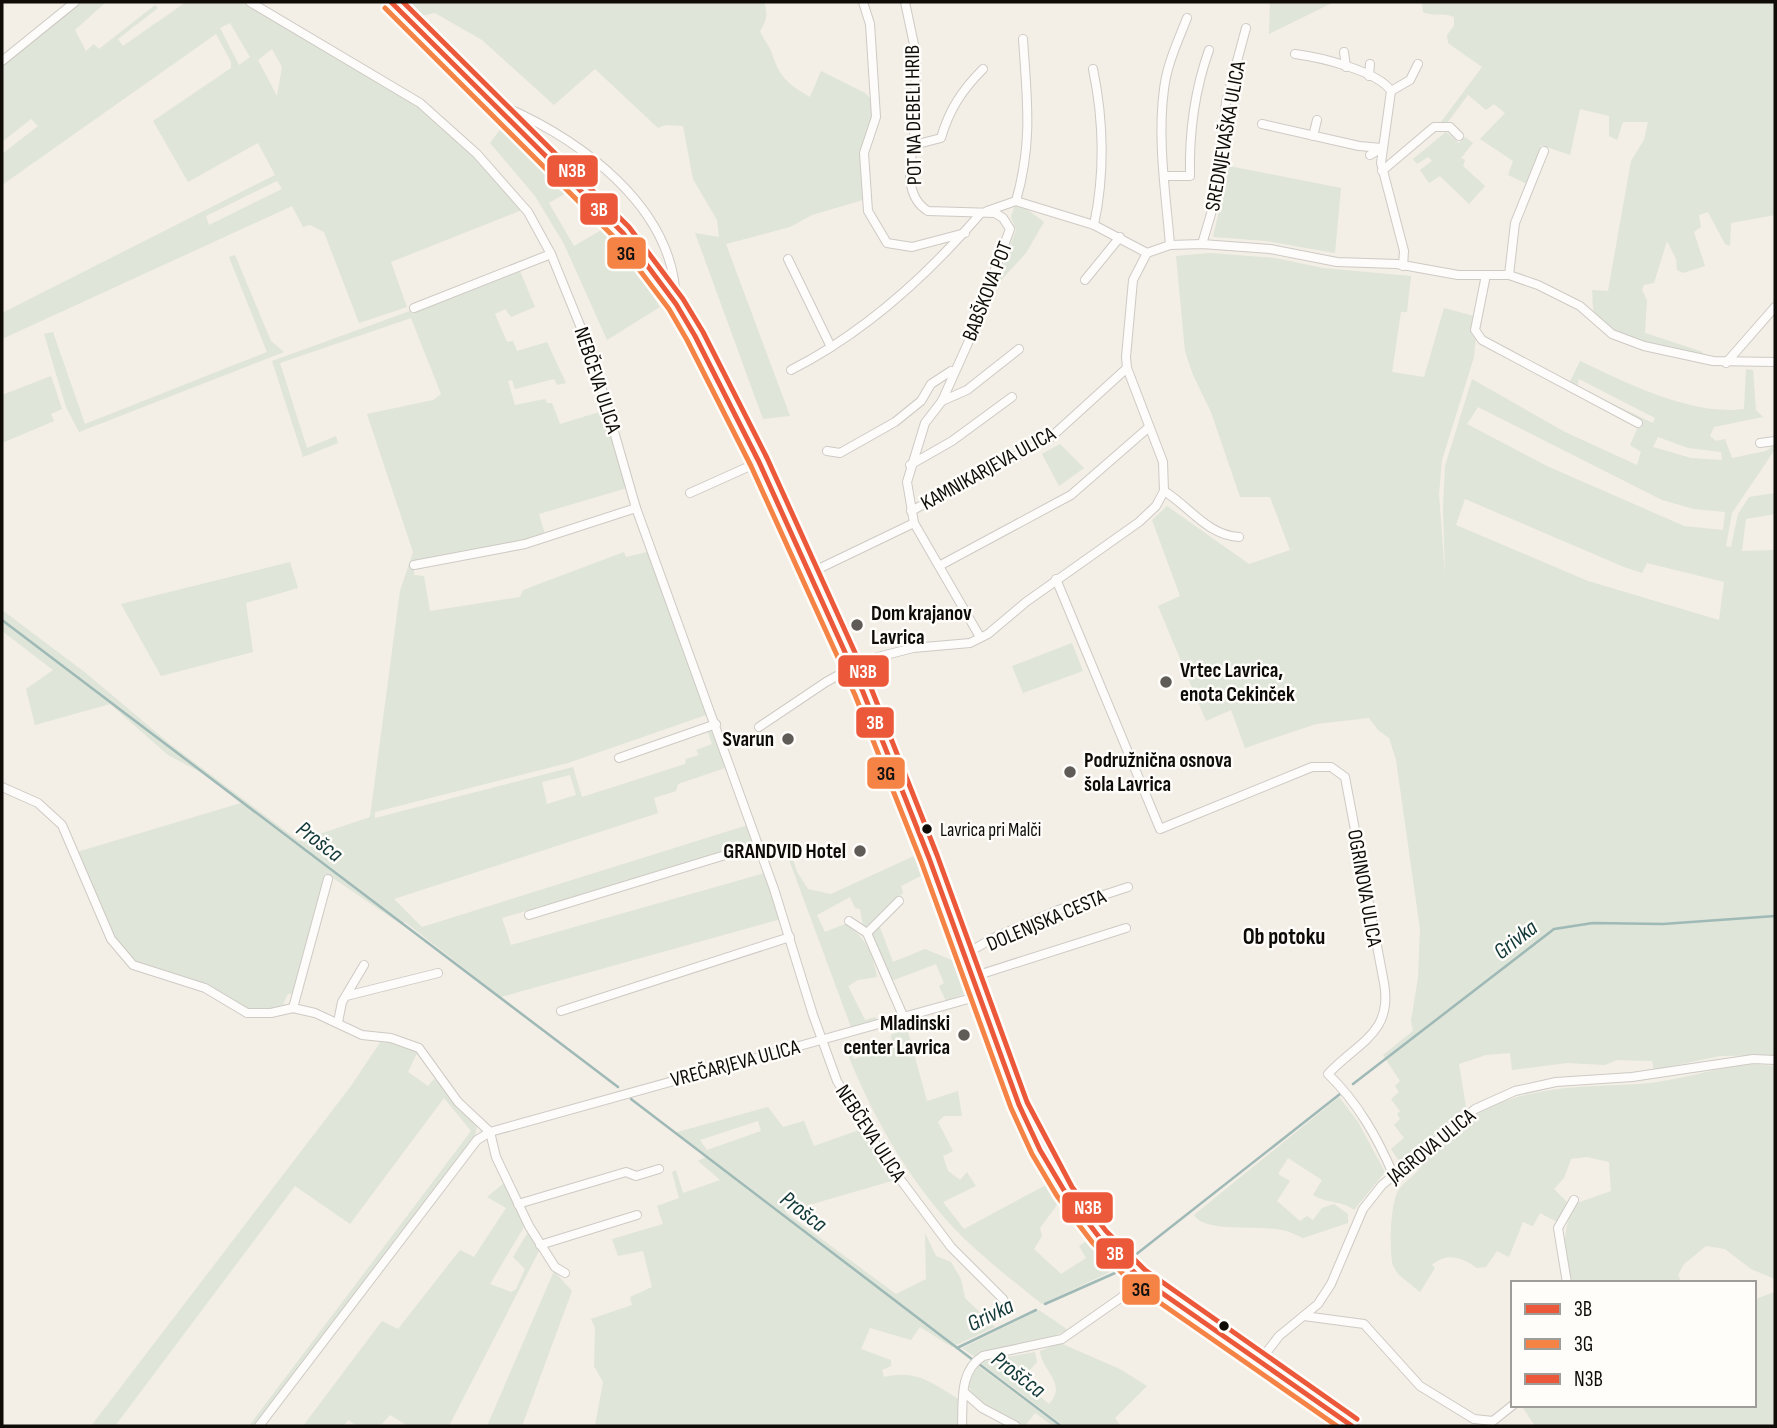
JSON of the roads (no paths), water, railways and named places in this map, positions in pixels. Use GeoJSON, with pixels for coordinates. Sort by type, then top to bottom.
{"type":"FeatureCollection","features":[{"type":"Feature","properties":{"kind":"main road","name":"DOLENJSKA CESTA"},"geometry":{"type":"LineString","coordinates":[[391,2],[623,233],[676,304],[759,462],[852,668],[929,858],[1019,1105],[1051,1171],[1099,1237],[1139,1277],[1182,1310],[1352,1426]]}},
{"type":"Feature","properties":{"kind":"street"},"geometry":{"type":"LineString","coordinates":[[2,61],[75,2]]}},
{"type":"Feature","properties":{"kind":"street","name":"NEBČEVA ULICA"},"geometry":{"type":"LineString","coordinates":[[250,2],[420,103],[489,166],[528,212],[551,254],[592,355],[636,508],[716,724],[837,1081],[885,1159],[951,1247],[1003,1299]]}},
{"type":"Feature","properties":{"kind":"street","name":"BABŠKOVA POT"},"geometry":{"type":"LineString","coordinates":[[863,2],[870,24],[876,117],[864,153],[868,211],[887,243],[912,247],[965,233]]}},
{"type":"Feature","properties":{"kind":"street","name":"POT NA DEBELI HRIB"},"geometry":{"type":"LineString","coordinates":[[905,2],[916,54],[911,183],[920,206],[940,213],[981,213]]}},
{"type":"Feature","properties":{"kind":"street"},"geometry":{"type":"LineString","coordinates":[[1170,245],[1163,90],[1169,64],[1187,18]]}},
{"type":"Feature","properties":{"kind":"street","name":"SREDNJEVAŠKA ULICA"},"geometry":{"type":"LineString","coordinates":[[1202,244],[1216,197],[1226,102],[1246,28]]}},
{"type":"Feature","properties":{"kind":"street"},"geometry":{"type":"LineString","coordinates":[[1016,201],[1026,164],[1028,130],[1023,38]]}},
{"type":"Feature","properties":{"kind":"street","name":"SREDNJEVAŠKA ULICA"},"geometry":{"type":"LineString","coordinates":[[1165,176],[1190,176],[1189,143],[1194,101],[1209,50]]}},
{"type":"Feature","properties":{"kind":"street"},"geometry":{"type":"LineString","coordinates":[[1344,52],[1346,67]]}},
{"type":"Feature","properties":{"kind":"street"},"geometry":{"type":"LineString","coordinates":[[1296,54],[1346,67],[1387,84],[1391,91],[1382,148],[1382,171],[1404,251],[1403,266]]}},
{"type":"Feature","properties":{"kind":"street"},"geometry":{"type":"LineString","coordinates":[[1369,76],[1370,64]]}},
{"type":"Feature","properties":{"kind":"street"},"geometry":{"type":"LineString","coordinates":[[1391,91],[1410,80],[1418,64]]}},
{"type":"Feature","properties":{"kind":"street"},"geometry":{"type":"LineString","coordinates":[[914,145],[941,138],[947,117],[964,89],[983,69]]}},
{"type":"Feature","properties":{"kind":"street"},"geometry":{"type":"LineString","coordinates":[[1093,69],[1102,111],[1102,190],[1094,225]]}},
{"type":"Feature","properties":{"kind":"street","name":"DOLENJSKA CESTA"},"geometry":{"type":"LineString","coordinates":[[492,102],[552,131],[586,155],[643,208],[671,258],[675,275],[676,304]]}},
{"type":"Feature","properties":{"kind":"street"},"geometry":{"type":"LineString","coordinates":[[1313,136],[1317,120]]}},
{"type":"Feature","properties":{"kind":"street","name":"SREDNJEVAŠKA ULICA"},"geometry":{"type":"LineString","coordinates":[[1262,124],[1382,148]]}},
{"type":"Feature","properties":{"kind":"street"},"geometry":{"type":"LineString","coordinates":[[1382,171],[1434,127],[1450,127],[1459,136]]}},
{"type":"Feature","properties":{"kind":"street"},"geometry":{"type":"LineString","coordinates":[[1370,155],[1382,148]]}},
{"type":"Feature","properties":{"kind":"street"},"geometry":{"type":"LineString","coordinates":[[1509,275],[1515,223],[1544,151]]}},
{"type":"Feature","properties":{"kind":"street"},"geometry":{"type":"LineString","coordinates":[[981,213],[1016,201],[1094,225],[1147,253]]}},
{"type":"Feature","properties":{"kind":"street","name":"BABŠKOVA POT"},"geometry":{"type":"LineString","coordinates":[[791,370],[831,347],[916,285],[981,213],[995,213],[1003,218],[1010,229],[968,343],[954,369],[942,401],[925,423],[907,482],[914,523],[980,637]]}},
{"type":"Feature","properties":{"kind":"street"},"geometry":{"type":"LineString","coordinates":[[1085,280],[1120,237]]}},
{"type":"Feature","properties":{"kind":"street"},"geometry":{"type":"LineString","coordinates":[[759,727],[852,668],[889,653],[924,646],[957,645],[980,637],[1056,579],[1139,522],[1156,506],[1164,491],[1163,462],[1127,368],[1133,279],[1147,253],[1170,245],[1202,244],[1270,249],[1337,261],[1403,266],[1441,273],[1509,275],[1538,285],[1580,306],[1612,334],[1626,340],[1681,356],[1727,363],[1775,362]]}},
{"type":"Feature","properties":{"kind":"street"},"geometry":{"type":"LineString","coordinates":[[414,308],[551,254]]}},
{"type":"Feature","properties":{"kind":"street"},"geometry":{"type":"LineString","coordinates":[[788,259],[831,347]]}},
{"type":"Feature","properties":{"kind":"street"},"geometry":{"type":"LineString","coordinates":[[1486,275],[1475,330],[1482,340],[1638,423]]}},
{"type":"Feature","properties":{"kind":"street"},"geometry":{"type":"LineString","coordinates":[[1727,363],[1775,307]]}},
{"type":"Feature","properties":{"kind":"street","name":"BABŠKOVA POT"},"geometry":{"type":"LineString","coordinates":[[942,401],[967,390],[1019,349]]}},
{"type":"Feature","properties":{"kind":"street","name":"KAMNIKARJEVA ULICA"},"geometry":{"type":"LineString","coordinates":[[911,511],[1050,438],[1127,368]]}},
{"type":"Feature","properties":{"kind":"street","name":"BABŠKOVA POT"},"geometry":{"type":"LineString","coordinates":[[827,451],[840,453],[895,422],[921,401],[931,384],[954,369]]}},
{"type":"Feature","properties":{"kind":"street"},"geometry":{"type":"LineString","coordinates":[[910,465],[952,441],[1012,397]]}},
{"type":"Feature","properties":{"kind":"street"},"geometry":{"type":"LineString","coordinates":[[939,566],[1071,495],[1149,428]]}},
{"type":"Feature","properties":{"kind":"street"},"geometry":{"type":"LineString","coordinates":[[1760,443],[1775,441]]}},
{"type":"Feature","properties":{"kind":"street"},"geometry":{"type":"LineString","coordinates":[[690,493],[759,462]]}},
{"type":"Feature","properties":{"kind":"street"},"geometry":{"type":"LineString","coordinates":[[1164,491],[1184,503],[1209,528],[1222,536],[1239,537]]}},
{"type":"Feature","properties":{"kind":"street"},"geometry":{"type":"LineString","coordinates":[[414,565],[525,544],[636,508]]}},
{"type":"Feature","properties":{"kind":"street"},"geometry":{"type":"LineString","coordinates":[[810,573],[914,523]]}},
{"type":"Feature","properties":{"kind":"street","name":"OGRINOVA ULICA"},"geometry":{"type":"LineString","coordinates":[[1056,579],[1160,829],[1312,767],[1331,767],[1345,778],[1358,858],[1386,990],[1387,1011],[1360,1044],[1328,1074],[1352,1099],[1378,1139],[1394,1174]]}},
{"type":"Feature","properties":{"kind":"street"},"geometry":{"type":"LineString","coordinates":[[619,758],[716,724]]}},
{"type":"Feature","properties":{"kind":"street"},"geometry":{"type":"LineString","coordinates":[[2,787],[37,803],[62,825],[111,939],[133,965],[205,988],[247,1013],[271,1013],[293,1008],[338,1022],[362,1035],[391,1038],[419,1048],[458,1102],[491,1132],[496,1157],[518,1204],[540,1245],[555,1267],[565,1273]]}},
{"type":"Feature","properties":{"kind":"street"},"geometry":{"type":"LineString","coordinates":[[530,915],[758,845]]}},
{"type":"Feature","properties":{"kind":"street"},"geometry":{"type":"LineString","coordinates":[[293,1008],[328,879]]}},
{"type":"Feature","properties":{"kind":"street","name":"DOLENJSKA CESTA"},"geometry":{"type":"LineString","coordinates":[[964,955],[993,938],[1058,910],[1128,887]]}},
{"type":"Feature","properties":{"kind":"street"},"geometry":{"type":"LineString","coordinates":[[867,933],[899,901]]}},
{"type":"Feature","properties":{"kind":"street"},"geometry":{"type":"LineString","coordinates":[[849,921],[867,933],[904,1018]]}},
{"type":"Feature","properties":{"kind":"street","name":"DOLENJSKA CESTA"},"geometry":{"type":"LineString","coordinates":[[972,977],[1126,928]]}},
{"type":"Feature","properties":{"kind":"street"},"geometry":{"type":"LineString","coordinates":[[561,1011],[790,937]]}},
{"type":"Feature","properties":{"kind":"street"},"geometry":{"type":"LineString","coordinates":[[338,1022],[346,996],[364,965]]}},
{"type":"Feature","properties":{"kind":"street"},"geometry":{"type":"LineString","coordinates":[[346,996],[438,973]]}},
{"type":"Feature","properties":{"kind":"street","name":"VREČARJEVA ULICA"},"geometry":{"type":"LineString","coordinates":[[259,1426],[477,1140],[491,1132],[979,996]]}},
{"type":"Feature","properties":{"kind":"street","name":"JAGROVA ULICA"},"geometry":{"type":"LineString","coordinates":[[1260,1361],[1279,1336],[1318,1304],[1331,1284],[1363,1209],[1394,1174],[1475,1109],[1515,1091],[1556,1082],[1632,1077],[1753,1059],[1775,1060]]}},
{"type":"Feature","properties":{"kind":"street"},"geometry":{"type":"LineString","coordinates":[[518,1204],[626,1172],[636,1176],[659,1170]]}},
{"type":"Feature","properties":{"kind":"street"},"geometry":{"type":"LineString","coordinates":[[1567,1281],[1558,1228],[1574,1200]]}},
{"type":"Feature","properties":{"kind":"street"},"geometry":{"type":"LineString","coordinates":[[540,1245],[636,1214]]}},
{"type":"Feature","properties":{"kind":"street"},"geometry":{"type":"LineString","coordinates":[[962,1426],[964,1382],[976,1361],[1062,1339],[1122,1297],[1139,1277]]}},
{"type":"Feature","properties":{"kind":"street"},"geometry":{"type":"LineString","coordinates":[[1304,1316],[1364,1324],[1420,1386],[1474,1419],[1496,1424],[1511,1407]]}},
{"type":"Feature","properties":{"kind":"street"},"geometry":{"type":"LineString","coordinates":[[965,1393],[982,1408],[1016,1426]]}},
{"type":"Feature","properties":{"kind":"waterway","name":"Prošca"},"geometry":{"type":"LineString","coordinates":[[2,620],[618,1087]]}},
{"type":"Feature","properties":{"kind":"waterway","name":"Grivka"},"geometry":{"type":"LineString","coordinates":[[1353,1084],[1554,929],[1593,923],[1663,924],[1775,916]]}},
{"type":"Feature","properties":{"kind":"waterway","name":"Grivka"},"geometry":{"type":"LineString","coordinates":[[1134,1256],[1340,1094]]}},
{"type":"Feature","properties":{"kind":"waterway","name":"Prošca"},"geometry":{"type":"LineString","coordinates":[[631,1099],[973,1360]]}},
{"type":"Feature","properties":{"kind":"waterway","name":"Grivka"},"geometry":{"type":"LineString","coordinates":[[1045,1304],[1115,1273]]}},
{"type":"Feature","properties":{"kind":"waterway","name":"Grivka"},"geometry":{"type":"LineString","coordinates":[[957,1348],[1036,1310]]}},
{"type":"Feature","properties":{"kind":"waterway","name":"Proščca"},"geometry":{"type":"LineString","coordinates":[[979,1364],[1061,1426]]}},
{"type":"Feature","properties":{"kind":"place","name":"Dom krajanov Lavrica"},"geometry":{"type":"Point","coordinates":[857,625]}},
{"type":"Feature","properties":{"kind":"place","name":"Vrtec Lavrica, enota Cekinček"},"geometry":{"type":"Point","coordinates":[1166,682]}},
{"type":"Feature","properties":{"kind":"place","name":"Svarun"},"geometry":{"type":"Point","coordinates":[788,739]}},
{"type":"Feature","properties":{"kind":"place","name":"Podružnična osnova šola Lavrica"},"geometry":{"type":"Point","coordinates":[1070,772]}},
{"type":"Feature","properties":{"kind":"place","name":"Lavrica pri Malči"},"geometry":{"type":"Point","coordinates":[927,829]}},
{"type":"Feature","properties":{"kind":"place","name":"GRANDVID Hotel"},"geometry":{"type":"Point","coordinates":[860,851]}},
{"type":"Feature","properties":{"kind":"place","name":"Mladinski center Lavrica"},"geometry":{"type":"Point","coordinates":[964,1035]}},
{"type":"Feature","properties":{"kind":"district","name":"Ob potoku"},"geometry":{"type":"Point","coordinates":[1284,936]}}]}
